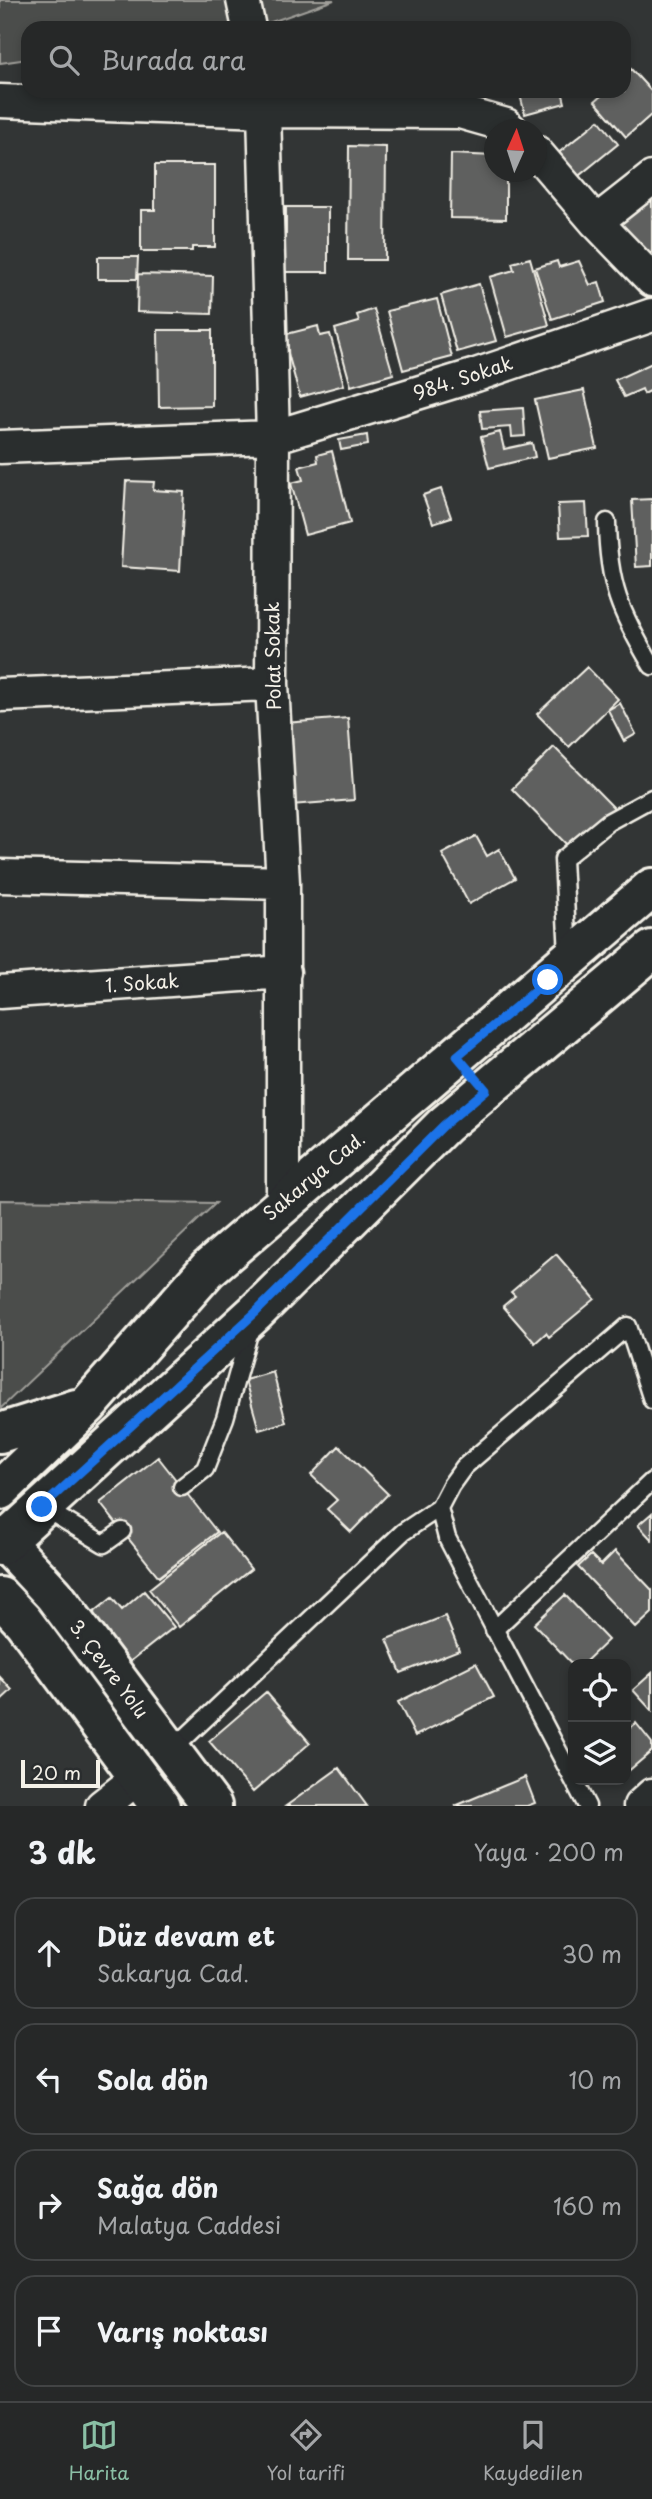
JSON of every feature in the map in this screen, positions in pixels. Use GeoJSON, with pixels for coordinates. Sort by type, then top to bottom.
{"type":"FeatureCollection","features":[{"type":"Feature","properties":{"kind":"main road","name":"Sakarya Cad."},"geometry":{"type":"LineString","coordinates":[[0,1490],[88,1405],[208,1269],[652,888]]}},
{"type":"Feature","properties":{"kind":"main road"},"geometry":{"type":"LineString","coordinates":[[2,1542],[255,1313],[444,1125],[652,950]]}},
{"type":"Feature","properties":{"kind":"main road"},"geometry":{"type":"LineString","coordinates":[[558,971],[578,1013]]}},
{"type":"Feature","properties":{"kind":"main road"},"geometry":{"type":"LineString","coordinates":[[457,1056],[486,1090]]}},
{"type":"Feature","properties":{"kind":"main road"},"geometry":{"type":"LineString","coordinates":[[0,1433],[88,1405]]}},
{"type":"Feature","properties":{"kind":"main road","name":"3. Çevre Yolu"},"geometry":{"type":"LineString","coordinates":[[2,1542],[54,1595],[212,1806]]}},
{"type":"Feature","properties":{"kind":"main road"},"geometry":{"type":"LineString","coordinates":[[0,1597],[23,1622],[149,1792]]}},
{"type":"Feature","properties":{"kind":"street"},"geometry":{"type":"LineString","coordinates":[[243,0],[248,21]]}},
{"type":"Feature","properties":{"kind":"street"},"geometry":{"type":"LineString","coordinates":[[0,101],[262,101],[460,112],[485,119]]}},
{"type":"Feature","properties":{"kind":"street","name":"Polat Sokak"},"geometry":{"type":"LineString","coordinates":[[262,101],[273,437],[272,684],[283,883],[283,1202]]}},
{"type":"Feature","properties":{"kind":"street"},"geometry":{"type":"LineString","coordinates":[[547,164],[596,222],[652,280]]}},
{"type":"Feature","properties":{"kind":"street"},"geometry":{"type":"LineString","coordinates":[[596,222],[652,178]]}},
{"type":"Feature","properties":{"kind":"street","name":"984. Sokak"},"geometry":{"type":"LineString","coordinates":[[0,447],[273,437],[476,375],[652,315]]}},
{"type":"Feature","properties":{"kind":"street"},"geometry":{"type":"LineString","coordinates":[[0,695],[272,684]]}},
{"type":"Feature","properties":{"kind":"street"},"geometry":{"type":"LineString","coordinates":[[0,876],[283,883]]}},
{"type":"Feature","properties":{"kind":"street","name":"1. Sokak"},"geometry":{"type":"LineString","coordinates":[[0,992],[284,972]]}},
{"type":"Feature","properties":{"kind":"street"},"geometry":{"type":"LineString","coordinates":[[102,1806],[149,1792]]}},
{"type":"Feature","properties":{"kind":"street"},"geometry":{"type":"LineString","coordinates":[[640,1806],[652,1795]]}},
{"type":"Feature","properties":{"kind":"lane"},"geometry":{"type":"LineString","coordinates":[[607,522],[612,585],[626,624],[652,666]]}},
{"type":"Feature","properties":{"kind":"lane"},"geometry":{"type":"LineString","coordinates":[[558,971],[563,859],[608,822],[652,798]]}},
{"type":"Feature","properties":{"kind":"lane"},"geometry":{"type":"LineString","coordinates":[[182,1487],[205,1469],[225,1418],[255,1313]]}},
{"type":"Feature","properties":{"kind":"lane"},"geometry":{"type":"LineString","coordinates":[[171,1751],[403,1532],[439,1508],[464,1467],[628,1326],[652,1400]]}},
{"type":"Feature","properties":{"kind":"lane"},"geometry":{"type":"LineString","coordinates":[[494,1630],[652,1481]]}},
{"type":"Feature","properties":{"kind":"lane"},"geometry":{"type":"LineString","coordinates":[[42,1507],[104,1544],[122,1531]]}},
{"type":"Feature","properties":{"kind":"lane"},"geometry":{"type":"LineString","coordinates":[[439,1508],[447,1538],[587,1806]]}},
{"type":"Feature","properties":{"kind":"shaded area"},"geometry":{"type":"Polygon","coordinates":[[[0,0],[334,0],[274,21],[21,21],[21,60],[0,63],[0,0]]]}},
{"type":"Feature","properties":{"kind":"shaded area"},"geometry":{"type":"Polygon","coordinates":[[[0,1200],[216,1203],[0,1409],[0,1200]]]}},
{"type":"Feature","properties":{"kind":"building"},"geometry":{"type":"Polygon","coordinates":[[[631,69],[652,92],[652,114],[626,137],[595,101],[599,98],[631,98],[631,69]]]}},
{"type":"Feature","properties":{"kind":"building"},"geometry":{"type":"Polygon","coordinates":[[[521,98],[564,98],[565,103],[525,114],[521,98]]]}},
{"type":"Feature","properties":{"kind":"building"},"geometry":{"type":"Polygon","coordinates":[[[599,120],[618,144],[575,179],[556,155],[599,120]]]}},
{"type":"Feature","properties":{"kind":"building"},"geometry":{"type":"Polygon","coordinates":[[[349,146],[386,147],[385,260],[348,260],[349,146]]]}},
{"type":"Feature","properties":{"kind":"building"},"geometry":{"type":"Polygon","coordinates":[[[451,154],[484,156],[484,182],[506,182],[506,219],[450,218],[451,154]]]}},
{"type":"Feature","properties":{"kind":"building"},"geometry":{"type":"Polygon","coordinates":[[[155,165],[215,165],[215,247],[192,247],[192,251],[141,251],[141,210],[155,210],[155,165]]]}},
{"type":"Feature","properties":{"kind":"building"},"geometry":{"type":"Polygon","coordinates":[[[652,192],[652,252],[641,261],[612,224],[652,192]]]}},
{"type":"Feature","properties":{"kind":"building"},"geometry":{"type":"Polygon","coordinates":[[[286,207],[328,207],[328,272],[283,272],[282,234],[286,234],[286,207]]]}},
{"type":"Feature","properties":{"kind":"building"},"geometry":{"type":"Polygon","coordinates":[[[98,257],[138,257],[137,279],[98,279],[98,257]]]}},
{"type":"Feature","properties":{"kind":"building"},"geometry":{"type":"Polygon","coordinates":[[[530,258],[549,325],[507,337],[490,277],[514,270],[512,263],[530,258]]]}},
{"type":"Feature","properties":{"kind":"building"},"geometry":{"type":"Polygon","coordinates":[[[557,261],[559,267],[579,261],[590,285],[599,282],[605,302],[552,319],[535,268],[557,261]]]}},
{"type":"Feature","properties":{"kind":"building"},"geometry":{"type":"Polygon","coordinates":[[[138,274],[213,276],[212,314],[137,312],[138,274]]]}},
{"type":"Feature","properties":{"kind":"building"},"geometry":{"type":"Polygon","coordinates":[[[479,284],[496,341],[457,352],[441,295],[479,284]]]}},
{"type":"Feature","properties":{"kind":"building"},"geometry":{"type":"Polygon","coordinates":[[[437,299],[452,357],[403,370],[387,311],[437,299]]]}},
{"type":"Feature","properties":{"kind":"building"},"geometry":{"type":"Polygon","coordinates":[[[374,309],[393,374],[351,386],[335,329],[359,322],[357,315],[374,309]]]}},
{"type":"Feature","properties":{"kind":"building"},"geometry":{"type":"Polygon","coordinates":[[[318,326],[320,336],[330,334],[344,385],[300,397],[283,335],[318,326]]]}},
{"type":"Feature","properties":{"kind":"building"},"geometry":{"type":"Polygon","coordinates":[[[158,330],[212,330],[212,406],[159,407],[158,330]]]}},
{"type":"Feature","properties":{"kind":"building"},"geometry":{"type":"Polygon","coordinates":[[[652,363],[652,390],[644,394],[642,389],[624,397],[615,380],[652,363]]]}},
{"type":"Feature","properties":{"kind":"building"},"geometry":{"type":"Polygon","coordinates":[[[584,390],[597,448],[548,458],[535,400],[584,390]]]}},
{"type":"Feature","properties":{"kind":"building"},"geometry":{"type":"Polygon","coordinates":[[[523,408],[525,436],[512,437],[511,427],[482,429],[480,411],[523,408]]]}},
{"type":"Feature","properties":{"kind":"building"},"geometry":{"type":"Polygon","coordinates":[[[500,432],[504,449],[532,443],[535,457],[489,468],[481,437],[500,432]]]}},
{"type":"Feature","properties":{"kind":"building"},"geometry":{"type":"Polygon","coordinates":[[[367,435],[368,445],[341,450],[339,440],[367,435]]]}},
{"type":"Feature","properties":{"kind":"building"},"geometry":{"type":"Polygon","coordinates":[[[332,451],[350,523],[305,535],[291,483],[303,480],[299,467],[318,462],[317,455],[332,451]]]}},
{"type":"Feature","properties":{"kind":"building"},"geometry":{"type":"Polygon","coordinates":[[[126,481],[154,482],[153,490],[184,492],[180,571],[121,567],[126,481]]]}},
{"type":"Feature","properties":{"kind":"building"},"geometry":{"type":"Polygon","coordinates":[[[441,489],[451,517],[433,523],[423,495],[441,489]]]}},
{"type":"Feature","properties":{"kind":"building"},"geometry":{"type":"Polygon","coordinates":[[[652,499],[652,566],[636,567],[632,500],[652,499]]]}},
{"type":"Feature","properties":{"kind":"building"},"geometry":{"type":"Polygon","coordinates":[[[586,503],[588,536],[560,537],[558,504],[586,503]]]}},
{"type":"Feature","properties":{"kind":"building"},"geometry":{"type":"Polygon","coordinates":[[[587,667],[618,699],[569,747],[537,714],[587,667]]]}},
{"type":"Feature","properties":{"kind":"building"},"geometry":{"type":"Polygon","coordinates":[[[620,703],[636,734],[624,741],[608,710],[620,703]]]}},
{"type":"Feature","properties":{"kind":"building"},"geometry":{"type":"Polygon","coordinates":[[[348,718],[354,800],[291,805],[285,723],[348,718]]]}},
{"type":"Feature","properties":{"kind":"building"},"geometry":{"type":"Polygon","coordinates":[[[554,747],[614,808],[572,850],[512,789],[554,747]]]}},
{"type":"Feature","properties":{"kind":"building"},"geometry":{"type":"Polygon","coordinates":[[[476,836],[487,856],[499,849],[515,878],[469,904],[442,854],[476,836]]]}},
{"type":"Feature","properties":{"kind":"building"},"geometry":{"type":"Polygon","coordinates":[[[556,1254],[595,1299],[549,1337],[546,1333],[535,1343],[503,1306],[515,1296],[511,1292],[556,1254]]]}},
{"type":"Feature","properties":{"kind":"building"},"geometry":{"type":"Polygon","coordinates":[[[273,1372],[286,1422],[259,1430],[245,1380],[273,1372]]]}},
{"type":"Feature","properties":{"kind":"building"},"geometry":{"type":"Polygon","coordinates":[[[339,1446],[388,1494],[351,1532],[327,1509],[337,1500],[311,1475],[339,1446]]]}},
{"type":"Feature","properties":{"kind":"building"},"geometry":{"type":"Polygon","coordinates":[[[158,1457],[217,1532],[159,1577],[100,1503],[158,1457]]]}},
{"type":"Feature","properties":{"kind":"building"},"geometry":{"type":"Polygon","coordinates":[[[652,1513],[652,1540],[638,1525],[652,1513]]]}},
{"type":"Feature","properties":{"kind":"building"},"geometry":{"type":"Polygon","coordinates":[[[221,1532],[251,1569],[179,1627],[149,1589],[221,1532]]]}},
{"type":"Feature","properties":{"kind":"building"},"geometry":{"type":"Polygon","coordinates":[[[615,1551],[652,1590],[652,1613],[636,1628],[578,1567],[591,1555],[601,1565],[615,1551]]]}},
{"type":"Feature","properties":{"kind":"building"},"geometry":{"type":"Polygon","coordinates":[[[144,1591],[174,1627],[127,1664],[88,1617],[112,1598],[122,1610],[144,1591]]]}},
{"type":"Feature","properties":{"kind":"building"},"geometry":{"type":"Polygon","coordinates":[[[565,1595],[608,1640],[588,1659],[568,1660],[534,1624],[565,1595]]]}},
{"type":"Feature","properties":{"kind":"building"},"geometry":{"type":"Polygon","coordinates":[[[445,1616],[459,1650],[401,1673],[387,1639],[445,1616]]]}},
{"type":"Feature","properties":{"kind":"building"},"geometry":{"type":"Polygon","coordinates":[[[476,1663],[494,1697],[415,1736],[398,1702],[476,1663]]]}},
{"type":"Feature","properties":{"kind":"building"},"geometry":{"type":"Polygon","coordinates":[[[652,1673],[652,1711],[633,1690],[652,1673]]]}},
{"type":"Feature","properties":{"kind":"building"},"geometry":{"type":"Polygon","coordinates":[[[0,1677],[12,1690],[0,1701],[0,1677]]]}},
{"type":"Feature","properties":{"kind":"building"},"geometry":{"type":"Polygon","coordinates":[[[266,1692],[310,1743],[253,1792],[209,1741],[266,1692]]]}},
{"type":"Feature","properties":{"kind":"building"},"geometry":{"type":"Polygon","coordinates":[[[636,1723],[652,1743],[652,1751],[631,1769],[631,1727],[636,1723]]]}},
{"type":"Feature","properties":{"kind":"building"},"geometry":{"type":"Polygon","coordinates":[[[339,1768],[367,1806],[286,1806],[339,1768]]]}},
{"type":"Feature","properties":{"kind":"building"},"geometry":{"type":"Polygon","coordinates":[[[525,1777],[535,1803],[527,1806],[455,1806],[525,1777]]]}},
{"type":"Feature","properties":{"kind":"route"},"geometry":{"type":"LineString","coordinates":[[42,1507],[255,1313],[444,1125],[486,1090],[457,1056],[548,980]]}}]}
